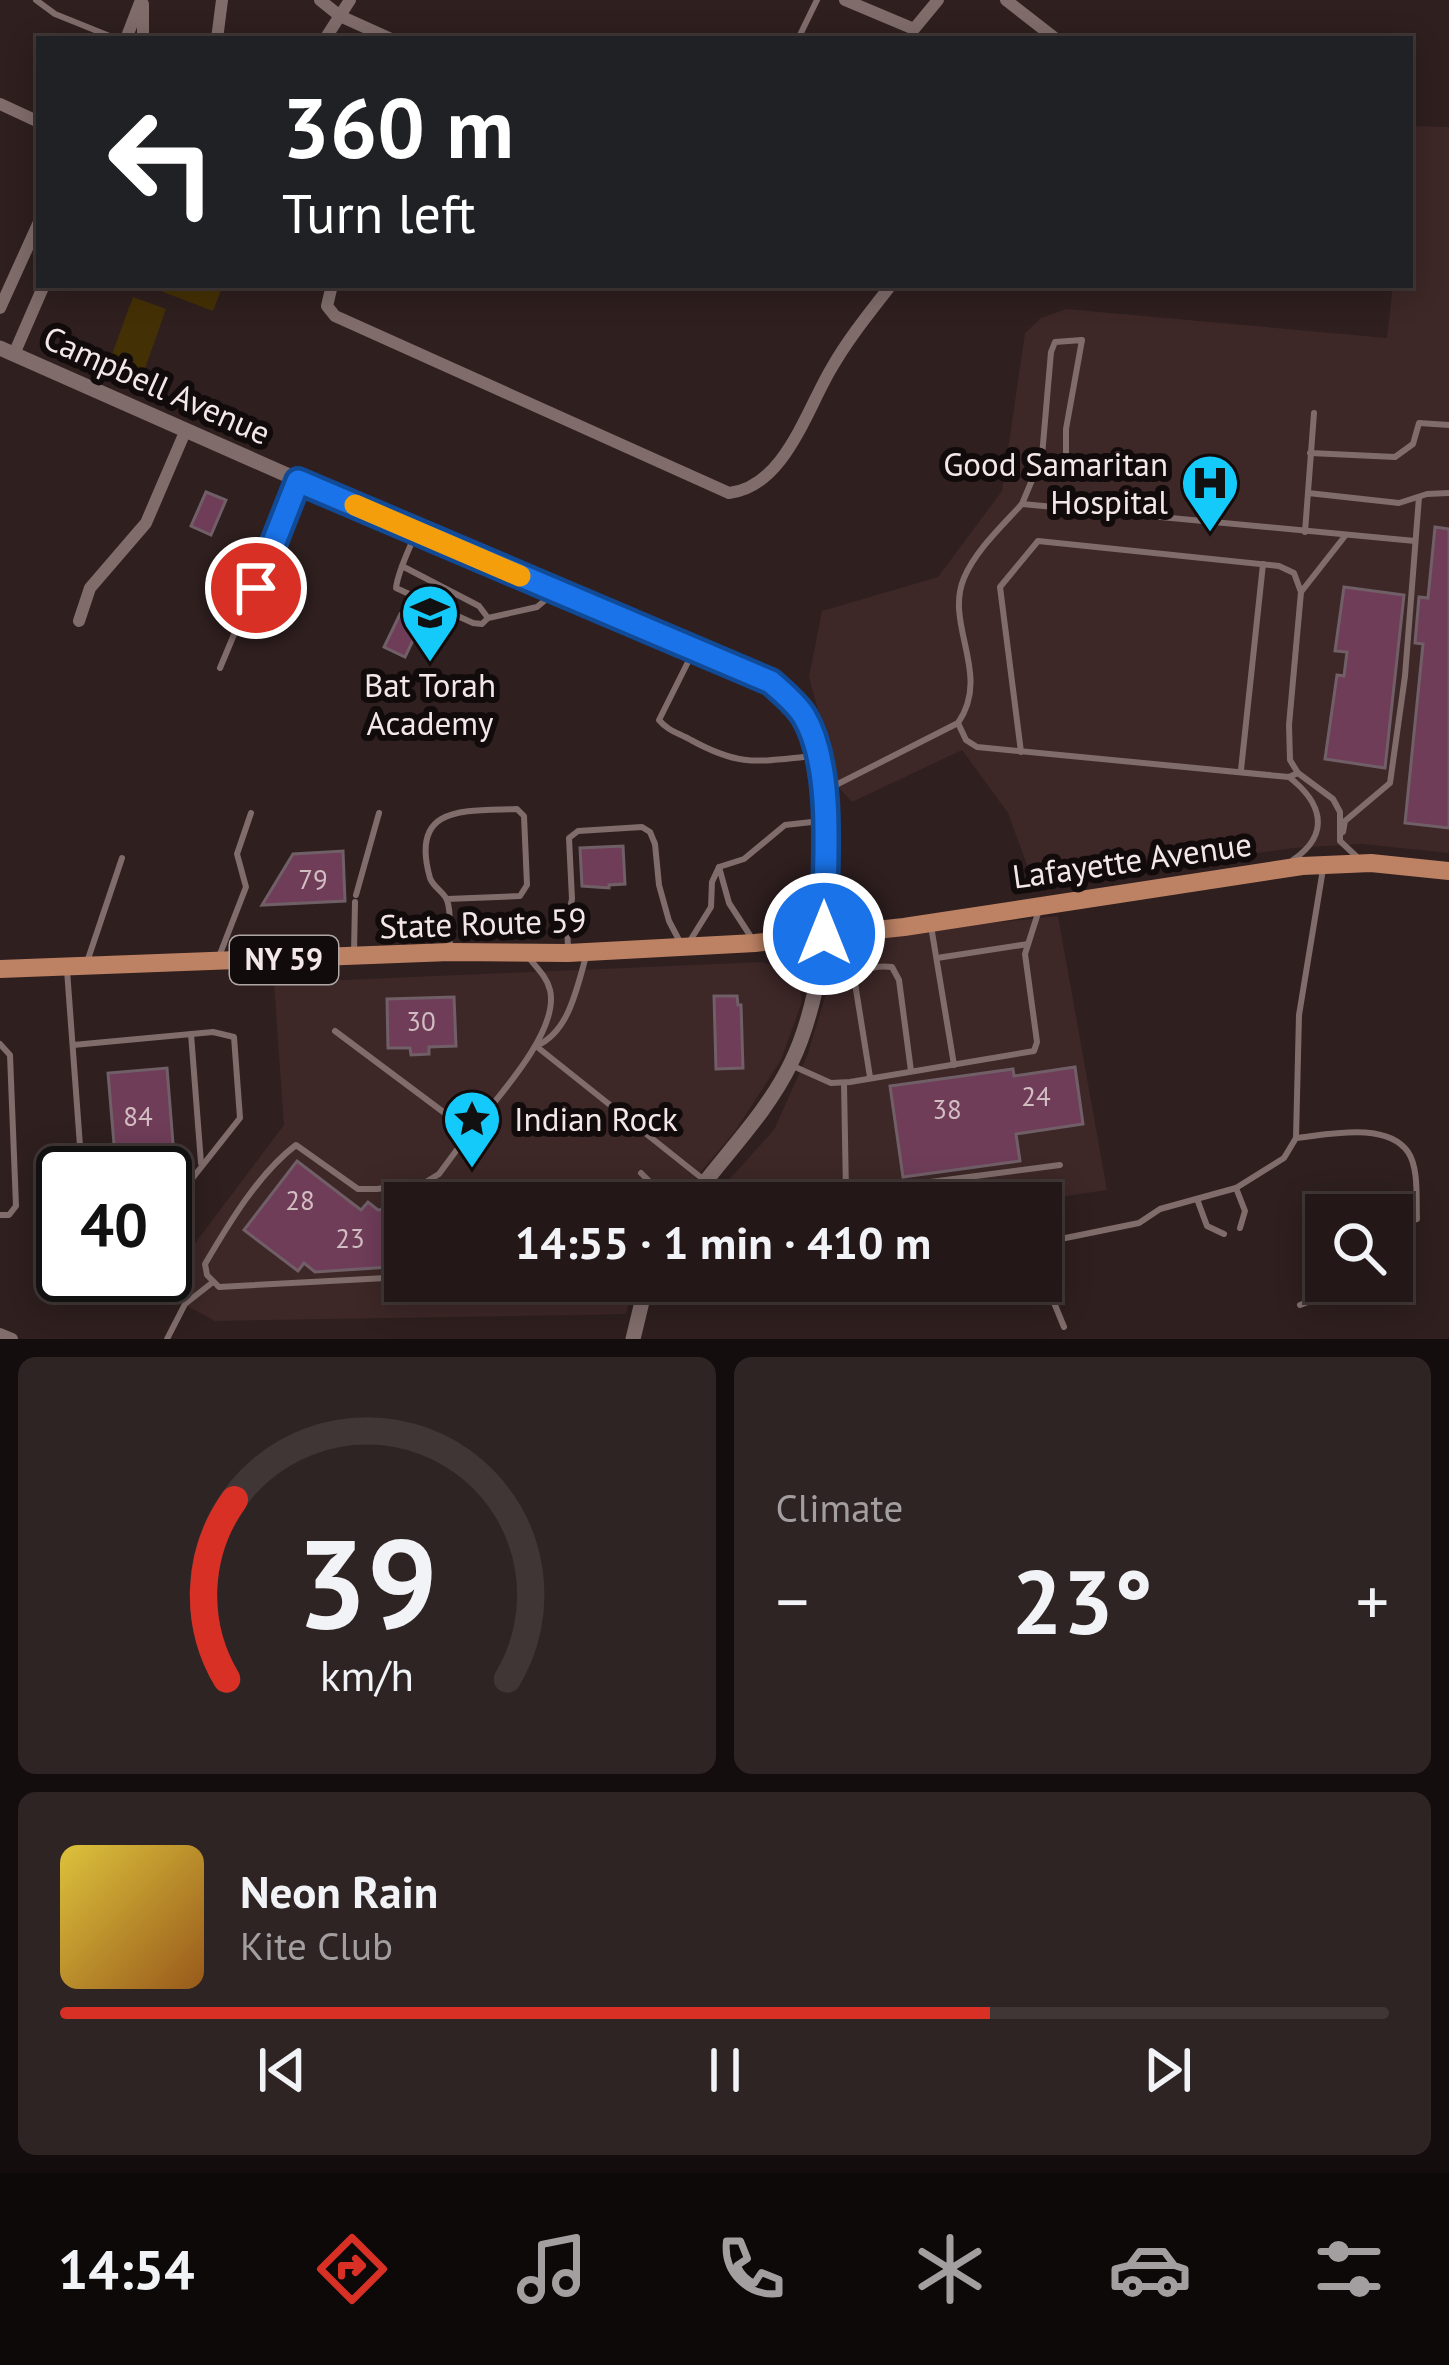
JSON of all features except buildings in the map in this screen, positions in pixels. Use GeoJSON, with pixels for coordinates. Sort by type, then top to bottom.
{"type":"FeatureCollection","features":[{"type":"Feature","properties":{"kind":"main road","name":"Lafayette Avenue"},"geometry":{"type":"LineString","coordinates":[[824,934],[1323,865],[1371,863],[1449,871]]}},
{"type":"Feature","properties":{"kind":"main road","name":"State Route 59"},"geometry":{"type":"LineString","coordinates":[[0,969],[578,951],[755,943],[824,934]]}},
{"type":"Feature","properties":{"kind":"street"},"geometry":{"type":"LineString","coordinates":[[124,36],[142,0]]}},
{"type":"Feature","properties":{"kind":"street"},"geometry":{"type":"LineString","coordinates":[[142,0],[143,36]]}},
{"type":"Feature","properties":{"kind":"street"},"geometry":{"type":"LineString","coordinates":[[217,36],[222,0]]}},
{"type":"Feature","properties":{"kind":"street"},"geometry":{"type":"LineString","coordinates":[[320,0],[340,16],[385,36]]}},
{"type":"Feature","properties":{"kind":"street"},"geometry":{"type":"LineString","coordinates":[[327,36],[350,0]]}},
{"type":"Feature","properties":{"kind":"street"},"geometry":{"type":"LineString","coordinates":[[845,0],[914,29],[938,0]]}},
{"type":"Feature","properties":{"kind":"street"},"geometry":{"type":"LineString","coordinates":[[1006,0],[1052,36]]}},
{"type":"Feature","properties":{"kind":"street"},"geometry":{"type":"LineString","coordinates":[[0,104],[36,121]]}},
{"type":"Feature","properties":{"kind":"street"},"geometry":{"type":"LineString","coordinates":[[0,308],[36,229]]}},
{"type":"Feature","properties":{"kind":"street"},"geometry":{"type":"LineString","coordinates":[[7,351],[42,288]]}},
{"type":"Feature","properties":{"kind":"street"},"geometry":{"type":"LineString","coordinates":[[331,288],[327,306],[334,316],[729,493],[747,491],[766,476],[800,429],[832,368],[889,288]]}},
{"type":"Feature","properties":{"kind":"street","name":"Campbell Avenue"},"geometry":{"type":"LineString","coordinates":[[7,351],[184,432],[771,682],[804,716],[824,791],[824,934],[812,1003],[790,1065],[770,1100],[704,1182]]}},
{"type":"Feature","properties":{"kind":"street"},"geometry":{"type":"LineString","coordinates":[[79,621],[90,588],[146,524],[184,432]]}},
{"type":"Feature","properties":{"kind":"street"},"geometry":{"type":"LineString","coordinates":[[633,1339],[642,1302]]}},
{"type":"Feature","properties":{"kind":"street"},"geometry":{"type":"LineString","coordinates":[[0,1334],[13,1339]]}},
{"type":"Feature","properties":{"kind":"lane"},"geometry":{"type":"LineString","coordinates":[[36,0],[55,14],[114,36]]}},
{"type":"Feature","properties":{"kind":"lane"},"geometry":{"type":"LineString","coordinates":[[799,36],[817,0]]}},
{"type":"Feature","properties":{"kind":"lane"},"geometry":{"type":"LineString","coordinates":[[824,791],[958,723],[973,692],[959,595],[964,576],[1022,504],[1042,456],[1051,352],[1055,342],[1067,338],[1082,340],[1066,429],[1066,469]]}},
{"type":"Feature","properties":{"kind":"lane"},"geometry":{"type":"LineString","coordinates":[[1305,532],[1314,413]]}},
{"type":"Feature","properties":{"kind":"lane"},"geometry":{"type":"LineString","coordinates":[[1310,452],[1395,457],[1413,444],[1419,423],[1449,425]]}},
{"type":"Feature","properties":{"kind":"lane"},"geometry":{"type":"LineString","coordinates":[[220,668],[298,481]]}},
{"type":"Feature","properties":{"kind":"lane"},"geometry":{"type":"LineString","coordinates":[[1308,493],[1399,503],[1449,493]]}},
{"type":"Feature","properties":{"kind":"lane"},"geometry":{"type":"LineString","coordinates":[[1340,842],[1345,820],[1390,783],[1405,676],[1419,497]]}},
{"type":"Feature","properties":{"kind":"lane"},"geometry":{"type":"LineString","coordinates":[[1022,504],[1415,541]]}},
{"type":"Feature","properties":{"kind":"lane"},"geometry":{"type":"LineString","coordinates":[[416,532],[395,585],[473,623],[537,607],[556,592]]}},
{"type":"Feature","properties":{"kind":"lane"},"geometry":{"type":"LineString","coordinates":[[1301,592],[1345,536]]}},
{"type":"Feature","properties":{"kind":"lane"},"geometry":{"type":"LineString","coordinates":[[1021,752],[1000,587],[1038,541],[1279,566],[1294,573],[1301,592],[1288,724],[1290,760],[1298,773],[1333,799],[1340,812],[1340,842],[1371,863]]}},
{"type":"Feature","properties":{"kind":"lane"},"geometry":{"type":"LineString","coordinates":[[1241,771],[1263,565]]}},
{"type":"Feature","properties":{"kind":"lane"},"geometry":{"type":"LineString","coordinates":[[402,566],[478,606],[488,617]]}},
{"type":"Feature","properties":{"kind":"lane"},"geometry":{"type":"LineString","coordinates":[[694,650],[685,674],[661,710],[658,720],[665,728],[718,756],[747,761],[818,756]]}},
{"type":"Feature","properties":{"kind":"lane"},"geometry":{"type":"LineString","coordinates":[[958,723],[977,747],[1288,777],[1298,773]]}},
{"type":"Feature","properties":{"kind":"lane"},"geometry":{"type":"LineString","coordinates":[[1270,871],[1303,853],[1314,840],[1318,820],[1308,792],[1288,777]]}},
{"type":"Feature","properties":{"kind":"lane"},"geometry":{"type":"LineString","coordinates":[[447,899],[520,896],[527,885],[524,816],[517,809],[454,811],[435,820],[427,837],[430,882],[447,899],[450,952]]}},
{"type":"Feature","properties":{"kind":"lane"},"geometry":{"type":"LineString","coordinates":[[216,963],[246,887],[237,854],[251,813]]}},
{"type":"Feature","properties":{"kind":"lane"},"geometry":{"type":"LineString","coordinates":[[354,957],[355,899],[379,813]]}},
{"type":"Feature","properties":{"kind":"lane"},"geometry":{"type":"LineString","coordinates":[[536,1046],[553,1039],[566,1017],[578,951],[567,922],[572,899],[569,838],[578,832],[642,827],[650,832],[669,922],[685,945],[711,907],[712,882],[719,867],[744,859],[785,825],[824,821]]}},
{"type":"Feature","properties":{"kind":"lane"},"geometry":{"type":"LineString","coordinates":[[80,1146],[73,1045],[77,966],[122,857]]}},
{"type":"Feature","properties":{"kind":"lane"},"geometry":{"type":"LineString","coordinates":[[1062,1239],[1139,1223],[1160,1210],[1236,1188],[1284,1158],[1296,1138],[1299,1015],[1323,865]]}},
{"type":"Feature","properties":{"kind":"lane"},"geometry":{"type":"LineString","coordinates":[[719,867],[730,903],[755,943]]}},
{"type":"Feature","properties":{"kind":"lane"},"geometry":{"type":"LineString","coordinates":[[790,1065],[831,1083],[844,1083],[1034,1051],[1037,1042],[1025,954],[1041,904]]}},
{"type":"Feature","properties":{"kind":"lane"},"geometry":{"type":"LineString","coordinates":[[930,922],[954,1065]]}},
{"type":"Feature","properties":{"kind":"lane"},"geometry":{"type":"LineString","coordinates":[[936,958],[1028,944]]}},
{"type":"Feature","properties":{"kind":"lane"},"geometry":{"type":"LineString","coordinates":[[384,1279],[219,1287],[207,1275],[205,1264],[281,1156],[296,1144],[358,1189],[425,1182],[440,1174],[536,1046],[548,1016],[551,993],[525,953]]}},
{"type":"Feature","properties":{"kind":"lane"},"geometry":{"type":"LineString","coordinates":[[870,1078],[854,977],[881,966],[892,967],[899,980],[911,1071]]}},
{"type":"Feature","properties":{"kind":"lane"},"geometry":{"type":"LineString","coordinates":[[335,1031],[470,1132]]}},
{"type":"Feature","properties":{"kind":"lane"},"geometry":{"type":"LineString","coordinates":[[73,1045],[226,1032],[234,1037],[240,1118],[192,1178]]}},
{"type":"Feature","properties":{"kind":"lane"},"geometry":{"type":"LineString","coordinates":[[191,1034],[201,1167]]}},
{"type":"Feature","properties":{"kind":"lane"},"geometry":{"type":"LineString","coordinates":[[0,1044],[10,1055],[16,1206],[9,1215],[0,1215]]}},
{"type":"Feature","properties":{"kind":"lane"},"geometry":{"type":"LineString","coordinates":[[536,1046],[704,1182]]}},
{"type":"Feature","properties":{"kind":"lane"},"geometry":{"type":"LineString","coordinates":[[844,1083],[846,1182]]}},
{"type":"Feature","properties":{"kind":"lane"},"geometry":{"type":"LineString","coordinates":[[1296,1138],[1363,1134],[1394,1140],[1408,1152],[1414,1168],[1417,1219],[1413,1220]]}},
{"type":"Feature","properties":{"kind":"lane"},"geometry":{"type":"LineString","coordinates":[[930,1182],[1060,1165]]}},
{"type":"Feature","properties":{"kind":"lane"},"geometry":{"type":"LineString","coordinates":[[641,1173],[651,1182]]}},
{"type":"Feature","properties":{"kind":"lane"},"geometry":{"type":"LineString","coordinates":[[1236,1188],[1245,1211],[1240,1228]]}},
{"type":"Feature","properties":{"kind":"lane"},"geometry":{"type":"LineString","coordinates":[[1197,1199],[1208,1226],[1224,1234]]}},
{"type":"Feature","properties":{"kind":"lane"},"geometry":{"type":"LineString","coordinates":[[167,1339],[185,1304],[213,1282]]}},
{"type":"Feature","properties":{"kind":"lane"},"geometry":{"type":"LineString","coordinates":[[1054,1302],[1064,1327]]}},
{"type":"Feature","properties":{"kind":"lane"},"geometry":{"type":"LineString","coordinates":[[1300,1306],[1309,1302]]}},
{"type":"Feature","properties":{"kind":"shaded area","name":"Good Samaritan Hospital"},"geometry":{"type":"Polygon","coordinates":[[[1413,126],[1449,127],[1449,853],[1362,844],[1294,848],[1034,884],[1008,813],[962,750],[852,802],[839,788],[809,677],[822,611],[938,577],[1002,491],[1025,333],[1041,318],[1066,309],[1387,338],[1393,288],[1413,288],[1413,126]]]}},
{"type":"Feature","properties":{"kind":"shaded area"},"geometry":{"type":"Polygon","coordinates":[[[153,288],[222,288],[213,311],[153,288]]]}},
{"type":"Feature","properties":{"kind":"shaded area"},"geometry":{"type":"Polygon","coordinates":[[[133,297],[166,309],[142,377],[108,365],[133,297]]]}},
{"type":"Feature","properties":{"kind":"shaded area"},"geometry":{"type":"Polygon","coordinates":[[[1058,916],[1107,1190],[1062,1197],[1062,1182],[727,1182],[774,1130],[807,1056],[835,965],[864,937],[1058,916]]]}},
{"type":"Feature","properties":{"kind":"shaded area","name":"Indian Rock"},"geometry":{"type":"Polygon","coordinates":[[[763,962],[797,974],[802,1002],[781,1060],[736,1130],[693,1182],[384,1182],[384,1302],[629,1302],[626,1314],[215,1321],[180,1302],[192,1302],[192,1247],[284,1125],[274,983],[763,962]]]}},
{"type":"Feature","properties":{"kind":"slow traffic"},"geometry":{"type":"LineString","coordinates":[[355,505],[520,576]]}},
{"type":"Feature","properties":{"kind":"place","name":"Good Samaritan Hospital"},"geometry":{"type":"Point","coordinates":[1210,534]}},
{"type":"Feature","properties":{"kind":"place","name":"Bat Torah Academy"},"geometry":{"type":"Point","coordinates":[430,664]}},
{"type":"Feature","properties":{"kind":"place","name":"Indian Rock"},"geometry":{"type":"Point","coordinates":[472,1170]}},
{"type":"Feature","properties":{"kind":"route"},"geometry":{"type":"LineString","coordinates":[[256,588],[298,481],[771,682],[804,716],[816,746],[824,791],[824,934]]}}]}
